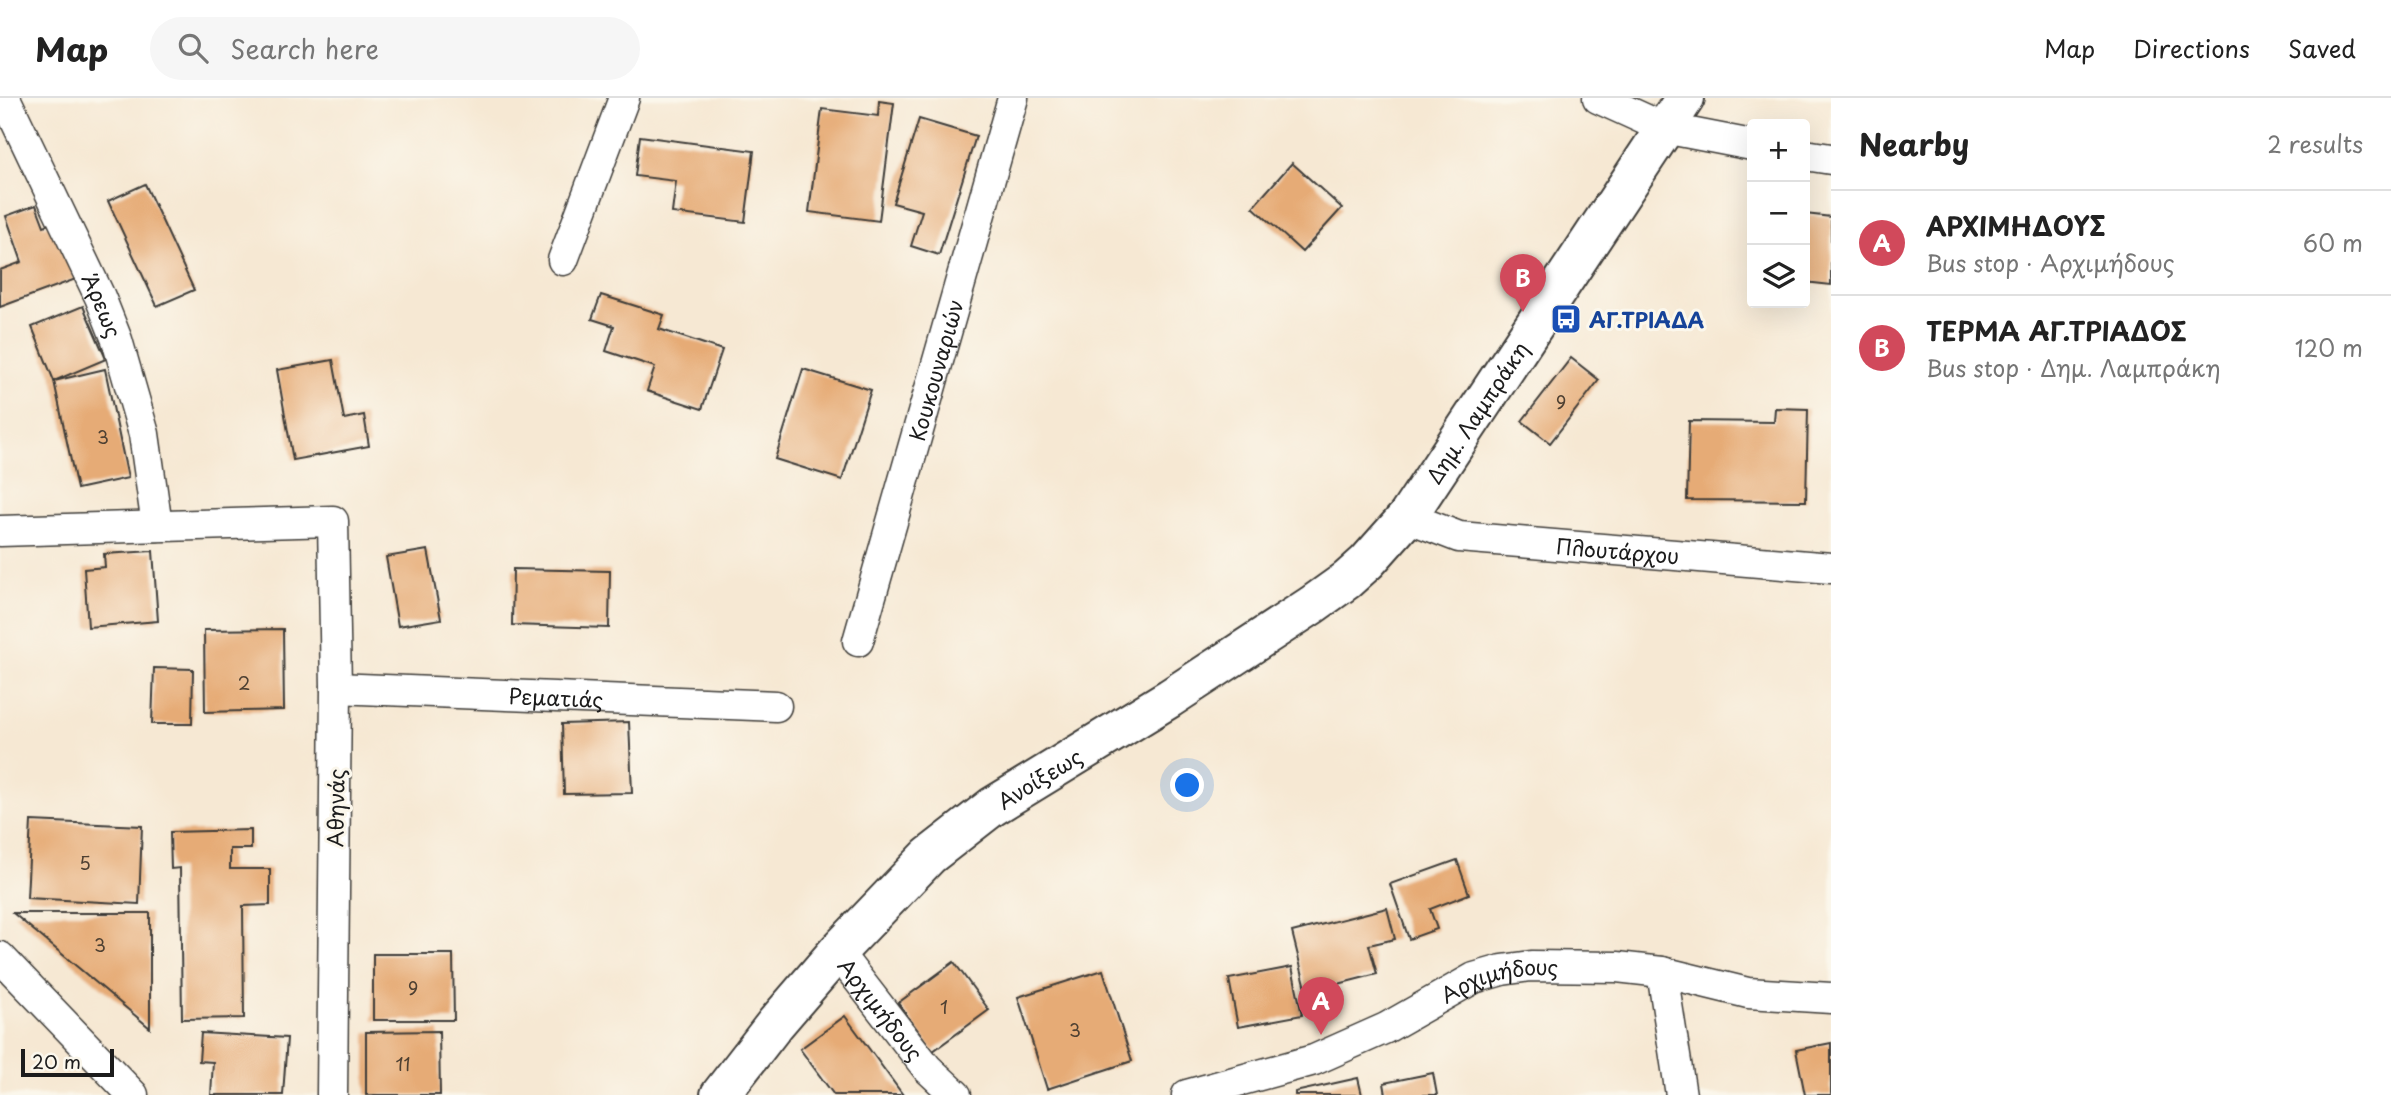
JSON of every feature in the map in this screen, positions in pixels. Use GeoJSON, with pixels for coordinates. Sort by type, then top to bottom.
{"type":"FeatureCollection","features":[{"type":"Feature","properties":{"kind":"street","name":"Άρεως"},"geometry":{"type":"LineString","coordinates":[[5,98],[100,297],[117,340],[144,434],[157,526]]}},
{"type":"Feature","properties":{"kind":"street"},"geometry":{"type":"LineString","coordinates":[[563,260],[624,98]]}},
{"type":"Feature","properties":{"kind":"street","name":"Κουκουναριών"},"geometry":{"type":"LineString","coordinates":[[858,641],[1013,98]]}},
{"type":"Feature","properties":{"kind":"street"},"geometry":{"type":"LineString","coordinates":[[1598,98],[1674,113],[1747,143]]}},
{"type":"Feature","properties":{"kind":"street","name":"Δημ. Λαμπράκη"},"geometry":{"type":"LineString","coordinates":[[1407,517],[1674,113]]}},
{"type":"Feature","properties":{"kind":"street"},"geometry":{"type":"LineString","coordinates":[[1810,156],[1831,159]]}},
{"type":"Feature","properties":{"kind":"street","name":"Πλουτάρχου"},"geometry":{"type":"LineString","coordinates":[[1407,517],[1459,537],[1831,568]]}},
{"type":"Feature","properties":{"kind":"street","name":"Ανοίξεως"},"geometry":{"type":"LineString","coordinates":[[720,1095],[836,952],[921,864],[992,807],[1170,698],[1312,605],[1367,562],[1407,517]]}},
{"type":"Feature","properties":{"kind":"street","name":"Αθηνάς"},"geometry":{"type":"LineString","coordinates":[[157,526],[333,521],[336,688],[331,1095]]}},
{"type":"Feature","properties":{"kind":"street"},"geometry":{"type":"LineString","coordinates":[[0,531],[157,526]]}},
{"type":"Feature","properties":{"kind":"street","name":"Ρεματιάς"},"geometry":{"type":"LineString","coordinates":[[336,688],[776,706]]}},
{"type":"Feature","properties":{"kind":"street","name":"Αρχιμήδους"},"geometry":{"type":"LineString","coordinates":[[836,952],[927,1068],[956,1095]]}},
{"type":"Feature","properties":{"kind":"street"},"geometry":{"type":"LineString","coordinates":[[0,957],[132,1095]]}},
{"type":"Feature","properties":{"kind":"street","name":"Αρχιμήδους"},"geometry":{"type":"LineString","coordinates":[[1187,1095],[1314,1060],[1386,1028],[1474,978],[1502,970],[1531,966],[1617,967],[1662,972],[1748,993],[1831,998]]}},
{"type":"Feature","properties":{"kind":"street"},"geometry":{"type":"LineString","coordinates":[[1662,972],[1681,1095]]}},
{"type":"Feature","properties":{"kind":"building"},"geometry":{"type":"Polygon","coordinates":[[[879,101],[894,103],[879,221],[809,212],[822,109],[878,116],[879,101]]]}},
{"type":"Feature","properties":{"kind":"building"},"geometry":{"type":"Polygon","coordinates":[[[919,119],[976,136],[939,255],[911,246],[922,211],[893,203],[919,119]]]}},
{"type":"Feature","properties":{"kind":"building"},"geometry":{"type":"Polygon","coordinates":[[[640,136],[754,151],[745,222],[672,213],[676,181],[635,176],[640,136]]]}},
{"type":"Feature","properties":{"kind":"building"},"geometry":{"type":"Polygon","coordinates":[[[1292,163],[1342,208],[1302,252],[1253,207],[1292,163]]]}},
{"type":"Feature","properties":{"kind":"building"},"geometry":{"type":"Polygon","coordinates":[[[145,184],[194,290],[157,306],[108,201],[145,184]]]}},
{"type":"Feature","properties":{"kind":"building"},"geometry":{"type":"Polygon","coordinates":[[[36,205],[44,226],[55,222],[76,279],[0,307],[0,270],[22,262],[6,216],[36,205]]]}},
{"type":"Feature","properties":{"kind":"building"},"geometry":{"type":"Polygon","coordinates":[[[1810,215],[1831,217],[1831,285],[1810,283],[1810,215]]]}},
{"type":"Feature","properties":{"kind":"building"},"geometry":{"type":"Polygon","coordinates":[[[601,295],[664,315],[659,329],[722,350],[702,409],[647,391],[655,367],[606,351],[614,326],[592,319],[601,295]]]}},
{"type":"Feature","properties":{"kind":"building"},"geometry":{"type":"Polygon","coordinates":[[[83,306],[106,359],[54,381],[32,327],[83,306]]]}},
{"type":"Feature","properties":{"kind":"building"},"geometry":{"type":"Polygon","coordinates":[[[1571,358],[1599,380],[1550,443],[1522,421],[1571,358]]]}},
{"type":"Feature","properties":{"kind":"building"},"geometry":{"type":"Polygon","coordinates":[[[333,360],[344,419],[364,415],[369,446],[293,460],[277,370],[333,360]]]}},
{"type":"Feature","properties":{"kind":"building"},"geometry":{"type":"Polygon","coordinates":[[[105,369],[128,478],[77,489],[54,381],[105,369]]]}},
{"type":"Feature","properties":{"kind":"building"},"geometry":{"type":"Polygon","coordinates":[[[803,369],[871,390],[842,480],[775,459],[803,369]]]}},
{"type":"Feature","properties":{"kind":"building"},"geometry":{"type":"Polygon","coordinates":[[[1775,408],[1808,409],[1806,501],[1687,500],[1689,421],[1774,422],[1775,408]]]}},
{"type":"Feature","properties":{"kind":"building"},"geometry":{"type":"Polygon","coordinates":[[[428,550],[441,619],[398,626],[386,557],[428,550]]]}},
{"type":"Feature","properties":{"kind":"building"},"geometry":{"type":"Polygon","coordinates":[[[153,551],[158,621],[88,627],[84,569],[105,567],[104,554],[153,551]]]}},
{"type":"Feature","properties":{"kind":"building"},"geometry":{"type":"Polygon","coordinates":[[[513,569],[610,571],[609,628],[512,625],[513,569]]]}},
{"type":"Feature","properties":{"kind":"building"},"geometry":{"type":"Polygon","coordinates":[[[283,629],[284,710],[205,712],[204,630],[283,629]]]}},
{"type":"Feature","properties":{"kind":"building"},"geometry":{"type":"Polygon","coordinates":[[[154,668],[193,669],[192,724],[152,724],[154,668]]]}},
{"type":"Feature","properties":{"kind":"building"},"geometry":{"type":"Polygon","coordinates":[[[629,722],[632,793],[564,794],[562,724],[629,722]]]}},
{"type":"Feature","properties":{"kind":"building"},"geometry":{"type":"Polygon","coordinates":[[[31,821],[142,826],[139,904],[27,898],[31,821]]]}},
{"type":"Feature","properties":{"kind":"building"},"geometry":{"type":"Polygon","coordinates":[[[251,830],[251,849],[230,849],[230,869],[270,869],[270,905],[243,906],[244,1018],[182,1019],[180,868],[171,869],[170,832],[251,830]]]}},
{"type":"Feature","properties":{"kind":"building"},"geometry":{"type":"Polygon","coordinates":[[[1457,860],[1469,894],[1430,909],[1437,929],[1409,939],[1390,884],[1457,860]]]}},
{"type":"Feature","properties":{"kind":"building"},"geometry":{"type":"Polygon","coordinates":[[[1387,908],[1395,939],[1369,945],[1377,974],[1307,992],[1292,932],[1387,908]]]}},
{"type":"Feature","properties":{"kind":"building"},"geometry":{"type":"Polygon","coordinates":[[[13,913],[150,913],[150,1028],[87,975],[13,913]]]}},
{"type":"Feature","properties":{"kind":"building"},"geometry":{"type":"Polygon","coordinates":[[[373,954],[453,954],[454,1020],[373,1020],[373,954]]]}},
{"type":"Feature","properties":{"kind":"building"},"geometry":{"type":"Polygon","coordinates":[[[954,962],[989,1010],[933,1051],[898,1003],[954,962]]]}},
{"type":"Feature","properties":{"kind":"building"},"geometry":{"type":"Polygon","coordinates":[[[1292,967],[1302,1015],[1238,1027],[1229,979],[1292,967]]]}},
{"type":"Feature","properties":{"kind":"building"},"geometry":{"type":"Polygon","coordinates":[[[1103,970],[1132,1061],[1047,1089],[1018,997],[1103,970]]]}},
{"type":"Feature","properties":{"kind":"building"},"geometry":{"type":"Polygon","coordinates":[[[845,1016],[903,1095],[834,1095],[800,1049],[845,1016]]]}},
{"type":"Feature","properties":{"kind":"building"},"geometry":{"type":"Polygon","coordinates":[[[439,1031],[440,1095],[366,1095],[366,1032],[439,1031]]]}},
{"type":"Feature","properties":{"kind":"building"},"geometry":{"type":"Polygon","coordinates":[[[201,1033],[287,1038],[283,1095],[211,1095],[213,1062],[199,1061],[201,1033]]]}},
{"type":"Feature","properties":{"kind":"building"},"geometry":{"type":"Polygon","coordinates":[[[1831,1043],[1831,1095],[1805,1095],[1796,1050],[1831,1043]]]}},
{"type":"Feature","properties":{"kind":"building"},"geometry":{"type":"Polygon","coordinates":[[[1433,1073],[1437,1095],[1386,1095],[1384,1083],[1433,1073]]]}},
{"type":"Feature","properties":{"kind":"building"},"geometry":{"type":"Polygon","coordinates":[[[1358,1078],[1362,1095],[1295,1095],[1295,1092],[1358,1078]]]}},
{"type":"Feature","properties":{"kind":"place","name":"ΤΕΡΜΑ ΑΓ.ΤΡΙΑΔΟΣ"},"geometry":{"type":"Point","coordinates":[1523,312]}},
{"type":"Feature","properties":{"kind":"place","name":"ΑΓ.ΤΡΙΑΔΑ"},"geometry":{"type":"Point","coordinates":[1566,319]}},
{"type":"Feature","properties":{"kind":"place","name":"ΑΡΧΙΜΗΔΟΥΣ"},"geometry":{"type":"Point","coordinates":[1321,1035]}}]}
